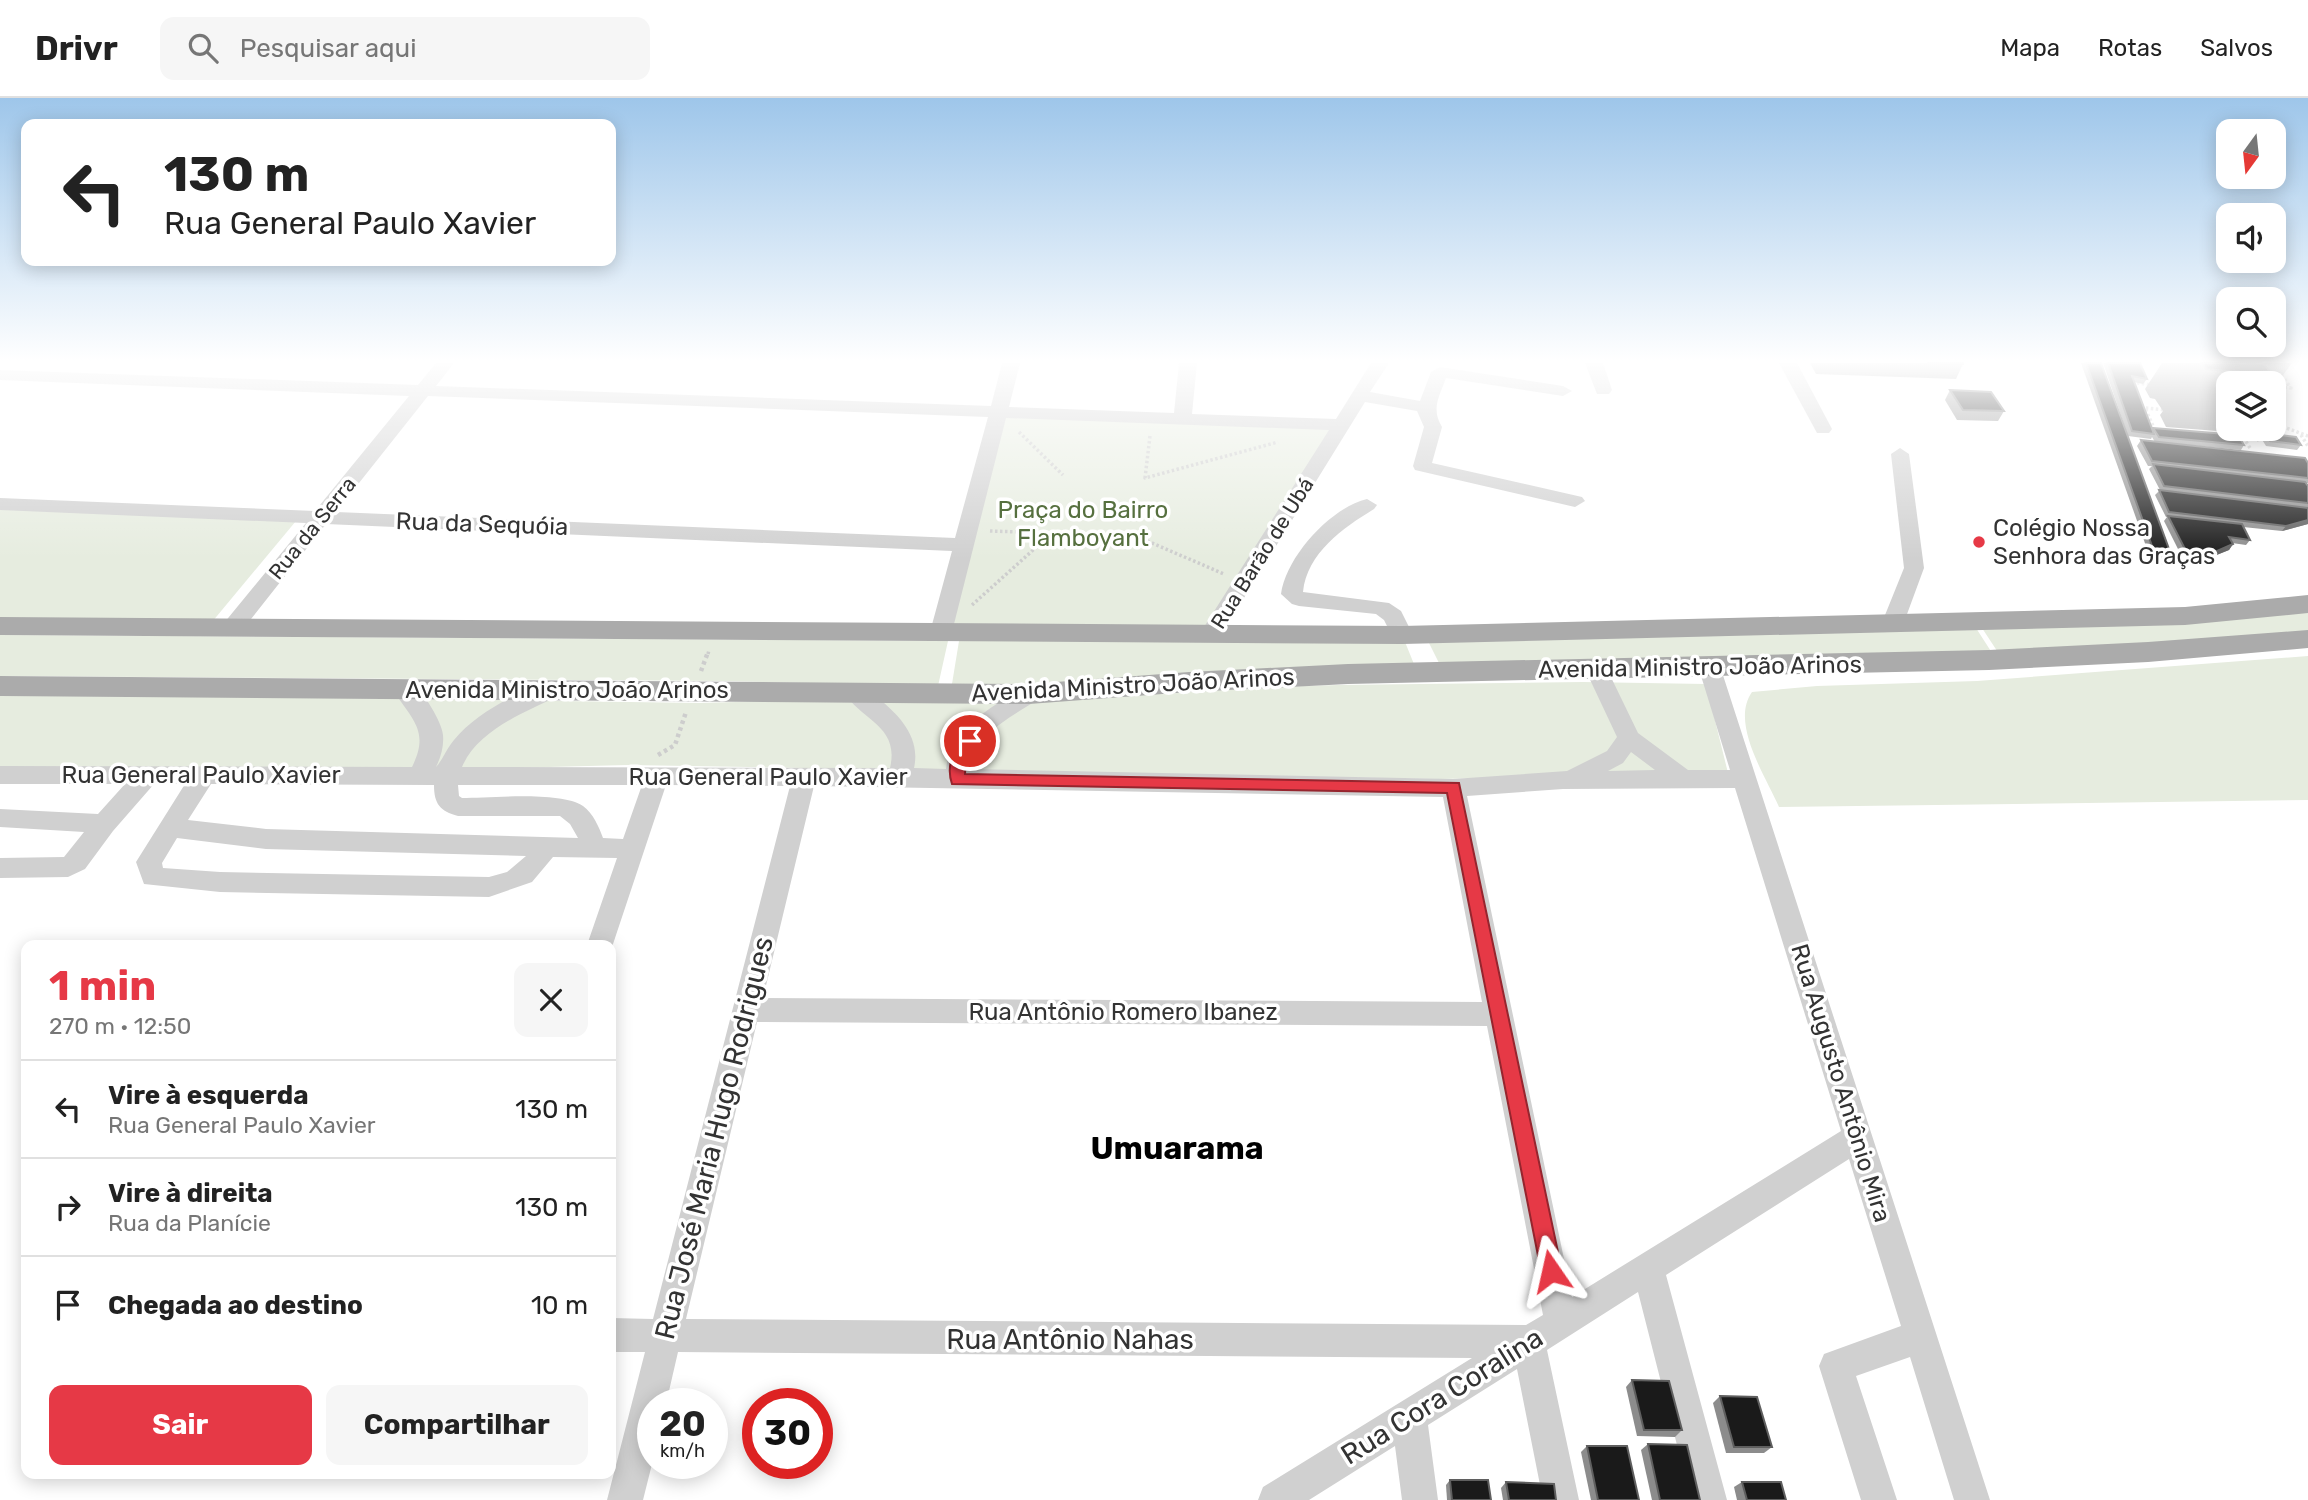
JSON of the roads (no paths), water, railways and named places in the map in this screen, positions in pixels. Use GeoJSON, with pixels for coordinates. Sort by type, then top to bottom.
{"type":"FeatureCollection","features":[{"type":"Feature","properties":{"kind":"main road","name":"Avenida Ministro João Arinos"},"geometry":{"type":"LineString","coordinates":[[0,626],[1402,635],[2185,617],[2308,604]]}},
{"type":"Feature","properties":{"kind":"main road"},"geometry":{"type":"LineString","coordinates":[[1859,664],[1879,661],[1892,652],[1897,640],[1892,625]]}},
{"type":"Feature","properties":{"kind":"main road"},"geometry":{"type":"LineString","coordinates":[[1596,669],[1594,654],[1602,642],[1616,633],[1636,630]]}},
{"type":"Feature","properties":{"kind":"main road","name":"Avenida Ministro João Arinos"},"geometry":{"type":"LineString","coordinates":[[0,686],[1029,694],[1294,677],[1859,664],[2219,648],[2308,639]]}},
{"type":"Feature","properties":{"kind":"street","name":"Rua da Serra"},"geometry":{"type":"LineString","coordinates":[[232,628],[392,428]]}},
{"type":"Feature","properties":{"kind":"street"},"geometry":{"type":"LineString","coordinates":[[942,632],[995,428]]}},
{"type":"Feature","properties":{"kind":"street","name":"Rua Barão de Ubá"},"geometry":{"type":"LineString","coordinates":[[1210,635],[1341,428]]}},
{"type":"Feature","properties":{"kind":"street"},"geometry":{"type":"LineString","coordinates":[[1433,428],[1422,467],[1575,501]]}},
{"type":"Feature","properties":{"kind":"street"},"geometry":{"type":"LineString","coordinates":[[1892,625],[1914,568],[1900,454]]}},
{"type":"Feature","properties":{"kind":"street","name":"Rua da Sequóia"},"geometry":{"type":"LineString","coordinates":[[0,504],[320,518],[966,537]]}},
{"type":"Feature","properties":{"kind":"street"},"geometry":{"type":"LineString","coordinates":[[1367,505],[1342,519],[1308,553],[1291,584],[1292,594],[1299,599],[1381,608],[1394,616],[1402,635]]}},
{"type":"Feature","properties":{"kind":"street","name":"Rua Augusto Antônio Mira"},"geometry":{"type":"LineString","coordinates":[[1709,666],[1972,1500]]}},
{"type":"Feature","properties":{"kind":"street"},"geometry":{"type":"LineString","coordinates":[[1596,669],[1629,738],[1683,779]]}},
{"type":"Feature","properties":{"kind":"street"},"geometry":{"type":"LineString","coordinates":[[404,689],[429,721],[432,754],[419,776]]}},
{"type":"Feature","properties":{"kind":"street"},"geometry":{"type":"LineString","coordinates":[[548,691],[490,722],[455,754],[446,776],[447,801],[458,807],[560,807],[574,810],[581,817],[595,848]]}},
{"type":"Feature","properties":{"kind":"street"},"geometry":{"type":"LineString","coordinates":[[855,692],[892,722],[905,755],[900,777]]}},
{"type":"Feature","properties":{"kind":"street"},"geometry":{"type":"LineString","coordinates":[[957,779],[959,757],[982,725],[1029,694]]}},
{"type":"Feature","properties":{"kind":"street"},"geometry":{"type":"LineString","coordinates":[[1563,780],[1600,767],[1615,757],[1629,738]]}},
{"type":"Feature","properties":{"kind":"street","name":"Rua General Paulo Xavier"},"geometry":{"type":"LineString","coordinates":[[0,775],[900,777],[1453,788],[1563,780],[1745,779]]}},
{"type":"Feature","properties":{"kind":"street"},"geometry":{"type":"LineString","coordinates":[[0,868],[68,867],[76,862],[104,824],[148,775]]}},
{"type":"Feature","properties":{"kind":"street"},"geometry":{"type":"LineString","coordinates":[[204,775],[149,863],[153,877],[219,882],[489,887],[515,882],[535,866],[546,847]]}},
{"type":"Feature","properties":{"kind":"street"},"geometry":{"type":"LineString","coordinates":[[602,940],[657,776]]}},
{"type":"Feature","properties":{"kind":"street","name":"Rua José Maria Hugo Rodrigues"},"geometry":{"type":"LineString","coordinates":[[625,1500],[804,777]]}},
{"type":"Feature","properties":{"kind":"street"},"geometry":{"type":"LineString","coordinates":[[1453,788],[1562,1322]]}},
{"type":"Feature","properties":{"kind":"street"},"geometry":{"type":"LineString","coordinates":[[0,818],[104,824]]}},
{"type":"Feature","properties":{"kind":"street"},"geometry":{"type":"LineString","coordinates":[[170,828],[266,839],[632,849]]}},
{"type":"Feature","properties":{"kind":"street","name":"Rua Antônio Romero Ibanez"},"geometry":{"type":"LineString","coordinates":[[746,1010],[1499,1014]]}},
{"type":"Feature","properties":{"kind":"street","name":"Rua Cora Coralina"},"geometry":{"type":"LineString","coordinates":[[1276,1500],[1858,1137]]}},
{"type":"Feature","properties":{"kind":"street"},"geometry":{"type":"LineString","coordinates":[[1648,1268],[1709,1500]]}},
{"type":"Feature","properties":{"kind":"street","name":"Rua Antônio Nahas"},"geometry":{"type":"LineString","coordinates":[[616,1335],[1529,1342]]}},
{"type":"Feature","properties":{"kind":"street"},"geometry":{"type":"LineString","coordinates":[[1879,1500],[1836,1366],[1921,1336]]}},
{"type":"Feature","properties":{"kind":"street"},"geometry":{"type":"LineString","coordinates":[[1529,1342],[1561,1500]]}},
{"type":"Feature","properties":{"kind":"street"},"geometry":{"type":"LineString","coordinates":[[1409,1416],[1420,1500]]}},
{"type":"Feature","properties":{"kind":"place","name":"Colégio Nossa Senhora das Graças"},"geometry":{"type":"Point","coordinates":[1979,542]}},
{"type":"Feature","properties":{"kind":"district","name":"Umuarama"},"geometry":{"type":"Point","coordinates":[1177,1148]}},
{"type":"Feature","properties":{"kind":"park label","name":"Praça do Bairro Flamboyant"},"geometry":{"type":"Point","coordinates":[1083,524]}}]}
